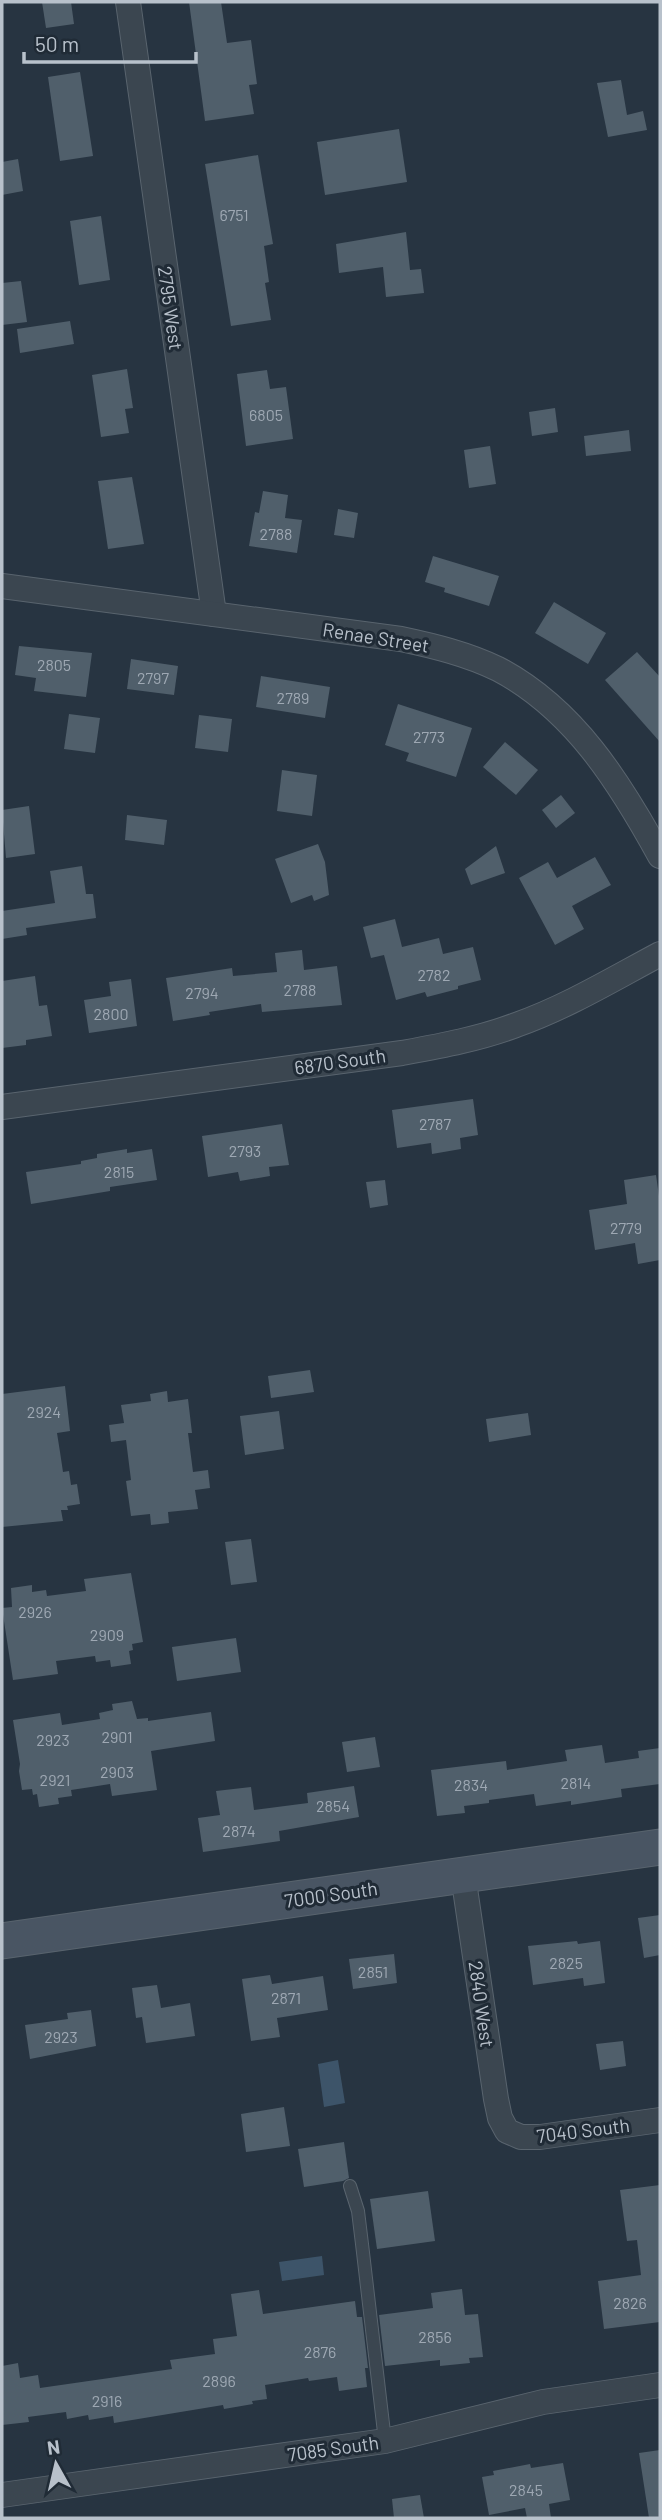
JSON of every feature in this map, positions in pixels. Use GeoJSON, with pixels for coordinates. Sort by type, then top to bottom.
{"type":"FeatureCollection","features":[{"type":"Feature","properties":{"kind":"main road","name":"7000 South"},"geometry":{"type":"LineString","coordinates":[[2,1941],[660,1847]]}},
{"type":"Feature","properties":{"kind":"street","name":"2795 West"},"geometry":{"type":"LineString","coordinates":[[128,2],[214,614]]}},
{"type":"Feature","properties":{"kind":"street","name":"Renae Street"},"geometry":{"type":"LineString","coordinates":[[2,586],[401,639],[451,650],[498,670],[539,697],[573,726],[602,760],[660,856]]}},
{"type":"Feature","properties":{"kind":"street","name":"6870 South"},"geometry":{"type":"LineString","coordinates":[[2,1107],[455,1043],[515,1026],[556,1009],[660,954]]}},
{"type":"Feature","properties":{"kind":"street","name":"2840 West"},"geometry":{"type":"LineString","coordinates":[[463,1875],[496,2099],[500,2118],[507,2132]]}},
{"type":"Feature","properties":{"kind":"street","name":"7040 South"},"geometry":{"type":"LineString","coordinates":[[507,2132],[521,2137],[540,2137],[660,2120]]}},
{"type":"Feature","properties":{"kind":"street","name":"7085 South"},"geometry":{"type":"LineString","coordinates":[[2,2495],[385,2441],[543,2402],[660,2385]]}},
{"type":"Feature","properties":{"kind":"lane"},"geometry":{"type":"LineString","coordinates":[[350,2186],[358,2211],[385,2441]]}},
{"type":"Feature","properties":{"kind":"water"},"geometry":{"type":"Polygon","coordinates":[[[338,2060],[345,2103],[324,2107],[318,2064],[338,2060]]]}},
{"type":"Feature","properties":{"kind":"water"},"geometry":{"type":"Polygon","coordinates":[[[322,2256],[324,2275],[282,2281],[279,2262],[322,2256]]]}},
{"type":"Feature","properties":{"kind":"building"},"geometry":{"type":"Polygon","coordinates":[[[42,2],[71,2],[74,24],[46,28],[42,2]]]}},
{"type":"Feature","properties":{"kind":"building"},"geometry":{"type":"Polygon","coordinates":[[[189,2],[221,2],[227,43],[251,40],[257,84],[249,85],[254,114],[205,121],[189,2]]]}},
{"type":"Feature","properties":{"kind":"building"},"geometry":{"type":"Polygon","coordinates":[[[80,72],[93,156],[60,161],[48,77],[80,72]]]}},
{"type":"Feature","properties":{"kind":"building"},"geometry":{"type":"Polygon","coordinates":[[[621,80],[627,115],[643,111],[647,130],[608,137],[597,83],[621,80]]]}},
{"type":"Feature","properties":{"kind":"building"},"geometry":{"type":"Polygon","coordinates":[[[399,129],[407,182],[325,195],[317,142],[399,129]]]}},
{"type":"Feature","properties":{"kind":"building"},"geometry":{"type":"Polygon","coordinates":[[[258,155],[273,244],[264,246],[269,282],[265,283],[271,320],[231,326],[205,164],[258,155]]]}},
{"type":"Feature","properties":{"kind":"building"},"geometry":{"type":"Polygon","coordinates":[[[18,159],[23,191],[2,195],[2,162],[18,159]]]}},
{"type":"Feature","properties":{"kind":"building"},"geometry":{"type":"Polygon","coordinates":[[[101,216],[110,280],[79,285],[70,221],[101,216]]]}},
{"type":"Feature","properties":{"kind":"building"},"geometry":{"type":"Polygon","coordinates":[[[406,232],[410,270],[421,269],[424,293],[386,297],[383,267],[339,273],[336,244],[406,232]]]}},
{"type":"Feature","properties":{"kind":"building"},"geometry":{"type":"Polygon","coordinates":[[[21,281],[27,322],[2,325],[2,283],[21,281]]]}},
{"type":"Feature","properties":{"kind":"building"},"geometry":{"type":"Polygon","coordinates":[[[70,321],[74,344],[20,353],[17,329],[70,321]]]}},
{"type":"Feature","properties":{"kind":"building"},"geometry":{"type":"Polygon","coordinates":[[[127,369],[133,408],[125,409],[129,433],[101,437],[92,375],[127,369]]]}},
{"type":"Feature","properties":{"kind":"building"},"geometry":{"type":"Polygon","coordinates":[[[267,370],[270,389],[286,387],[293,439],[246,446],[237,374],[267,370]]]}},
{"type":"Feature","properties":{"kind":"building"},"geometry":{"type":"Polygon","coordinates":[[[555,408],[558,432],[532,436],[529,412],[555,408]]]}},
{"type":"Feature","properties":{"kind":"building"},"geometry":{"type":"Polygon","coordinates":[[[629,430],[631,451],[586,456],[584,436],[629,430]]]}},
{"type":"Feature","properties":{"kind":"building"},"geometry":{"type":"Polygon","coordinates":[[[490,446],[496,484],[469,488],[464,450],[490,446]]]}},
{"type":"Feature","properties":{"kind":"building"},"geometry":{"type":"Polygon","coordinates":[[[132,477],[144,544],[108,549],[98,481],[132,477]]]}},
{"type":"Feature","properties":{"kind":"building"},"geometry":{"type":"Polygon","coordinates":[[[263,491],[288,495],[285,518],[302,520],[297,553],[249,546],[255,512],[259,513],[263,491]]]}},
{"type":"Feature","properties":{"kind":"building"},"geometry":{"type":"Polygon","coordinates":[[[338,509],[358,513],[354,538],[334,535],[338,509]]]}},
{"type":"Feature","properties":{"kind":"building"},"geometry":{"type":"Polygon","coordinates":[[[433,556],[499,576],[489,606],[444,592],[445,588],[425,582],[433,556]]]}},
{"type":"Feature","properties":{"kind":"building"},"geometry":{"type":"Polygon","coordinates":[[[554,602],[606,633],[588,664],[535,633],[554,602]]]}},
{"type":"Feature","properties":{"kind":"building"},"geometry":{"type":"Polygon","coordinates":[[[19,646],[92,653],[86,697],[34,691],[36,678],[15,675],[19,646]]]}},
{"type":"Feature","properties":{"kind":"building"},"geometry":{"type":"Polygon","coordinates":[[[637,652],[660,677],[660,742],[605,680],[637,652]]]}},
{"type":"Feature","properties":{"kind":"building"},"geometry":{"type":"Polygon","coordinates":[[[131,659],[178,666],[174,695],[127,689],[131,659]]]}},
{"type":"Feature","properties":{"kind":"building"},"geometry":{"type":"Polygon","coordinates":[[[261,676],[330,687],[325,718],[256,707],[261,676]]]}},
{"type":"Feature","properties":{"kind":"building"},"geometry":{"type":"Polygon","coordinates":[[[398,704],[472,728],[456,777],[406,761],[409,753],[385,745],[398,704]]]}},
{"type":"Feature","properties":{"kind":"building"},"geometry":{"type":"Polygon","coordinates":[[[69,714],[100,718],[95,753],[64,749],[69,714]]]}},
{"type":"Feature","properties":{"kind":"building"},"geometry":{"type":"Polygon","coordinates":[[[199,715],[232,719],[228,752],[195,748],[199,715]]]}},
{"type":"Feature","properties":{"kind":"building"},"geometry":{"type":"Polygon","coordinates":[[[505,742],[538,770],[516,795],[483,767],[505,742]]]}},
{"type":"Feature","properties":{"kind":"building"},"geometry":{"type":"Polygon","coordinates":[[[282,770],[317,775],[312,816],[277,811],[282,770]]]}},
{"type":"Feature","properties":{"kind":"building"},"geometry":{"type":"Polygon","coordinates":[[[561,795],[575,813],[556,828],[542,810],[561,795]]]}},
{"type":"Feature","properties":{"kind":"building"},"geometry":{"type":"Polygon","coordinates":[[[29,806],[35,854],[6,858],[2,810],[29,806]]]}},
{"type":"Feature","properties":{"kind":"building"},"geometry":{"type":"Polygon","coordinates":[[[127,815],[167,820],[164,845],[125,840],[127,815]]]}},
{"type":"Feature","properties":{"kind":"building"},"geometry":{"type":"Polygon","coordinates":[[[318,844],[325,862],[329,895],[314,901],[312,895],[291,903],[275,859],[318,844]]]}},
{"type":"Feature","properties":{"kind":"building"},"geometry":{"type":"Polygon","coordinates":[[[496,846],[505,873],[471,885],[465,869],[496,846]]]}},
{"type":"Feature","properties":{"kind":"building"},"geometry":{"type":"Polygon","coordinates":[[[595,857],[611,885],[572,906],[584,929],[555,945],[519,878],[548,862],[557,878],[595,857]]]}},
{"type":"Feature","properties":{"kind":"building"},"geometry":{"type":"Polygon","coordinates":[[[82,866],[86,894],[93,894],[96,918],[26,928],[27,935],[2,939],[2,911],[55,903],[50,871],[82,866]]]}},
{"type":"Feature","properties":{"kind":"building"},"geometry":{"type":"Polygon","coordinates":[[[395,919],[402,947],[439,938],[443,954],[473,947],[481,980],[427,997],[425,992],[396,1000],[384,955],[371,958],[363,927],[395,919]]]}},
{"type":"Feature","properties":{"kind":"building"},"geometry":{"type":"Polygon","coordinates":[[[302,950],[304,970],[337,966],[342,1005],[262,1012],[261,1004],[173,1021],[166,978],[232,968],[233,976],[277,972],[275,953],[302,950]]]}},
{"type":"Feature","properties":{"kind":"building"},"geometry":{"type":"Polygon","coordinates":[[[35,976],[39,1006],[47,1005],[52,1036],[26,1040],[26,1045],[2,1048],[2,981],[35,976]]]}},
{"type":"Feature","properties":{"kind":"building"},"geometry":{"type":"Polygon","coordinates":[[[131,979],[137,1026],[89,1033],[84,1000],[111,996],[109,982],[131,979]]]}},
{"type":"Feature","properties":{"kind":"building"},"geometry":{"type":"Polygon","coordinates":[[[473,1099],[478,1135],[460,1138],[461,1149],[432,1154],[431,1143],[397,1148],[392,1110],[473,1099]]]}},
{"type":"Feature","properties":{"kind":"building"},"geometry":{"type":"Polygon","coordinates":[[[282,1124],[289,1165],[269,1167],[270,1176],[240,1181],[238,1172],[208,1177],[202,1136],[282,1124]]]}},
{"type":"Feature","properties":{"kind":"building"},"geometry":{"type":"Polygon","coordinates":[[[127,1149],[127,1153],[152,1149],[157,1180],[31,1204],[26,1172],[81,1164],[81,1161],[97,1158],[97,1154],[127,1149]]]}},
{"type":"Feature","properties":{"kind":"building"},"geometry":{"type":"Polygon","coordinates":[[[656,1175],[660,1203],[660,1260],[638,1264],[635,1243],[595,1250],[589,1210],[627,1204],[624,1180],[656,1175]]]}},
{"type":"Feature","properties":{"kind":"building"},"geometry":{"type":"Polygon","coordinates":[[[385,1180],[388,1205],[370,1208],[366,1182],[385,1180]]]}},
{"type":"Feature","properties":{"kind":"building"},"geometry":{"type":"Polygon","coordinates":[[[310,1370],[314,1392],[271,1398],[268,1376],[310,1370]]]}},
{"type":"Feature","properties":{"kind":"building"},"geometry":{"type":"Polygon","coordinates":[[[65,1386],[70,1431],[57,1433],[63,1472],[69,1471],[71,1485],[77,1484],[80,1504],[67,1506],[68,1510],[61,1510],[63,1521],[2,1527],[2,1394],[65,1386]]]}},
{"type":"Feature","properties":{"kind":"building"},"geometry":{"type":"Polygon","coordinates":[[[167,1391],[168,1402],[188,1399],[192,1433],[188,1433],[193,1472],[208,1470],[210,1488],[195,1490],[198,1509],[168,1512],[169,1523],[151,1525],[150,1514],[131,1516],[126,1481],[131,1480],[126,1440],[111,1442],[109,1425],[124,1423],[121,1405],[151,1401],[150,1394],[167,1391]]]}},
{"type":"Feature","properties":{"kind":"building"},"geometry":{"type":"Polygon","coordinates":[[[279,1411],[284,1449],[245,1455],[240,1416],[279,1411]]]}},
{"type":"Feature","properties":{"kind":"building"},"geometry":{"type":"Polygon","coordinates":[[[528,1413],[531,1435],[489,1442],[486,1419],[528,1413]]]}},
{"type":"Feature","properties":{"kind":"building"},"geometry":{"type":"Polygon","coordinates":[[[251,1539],[257,1582],[231,1585],[225,1542],[251,1539]]]}},
{"type":"Feature","properties":{"kind":"building"},"geometry":{"type":"Polygon","coordinates":[[[131,1573],[143,1642],[132,1644],[133,1650],[129,1651],[131,1664],[111,1667],[110,1660],[96,1662],[95,1656],[56,1661],[58,1674],[13,1680],[2,1608],[12,1607],[11,1588],[32,1585],[32,1592],[46,1590],[47,1596],[86,1591],[84,1579],[131,1573]]]}},
{"type":"Feature","properties":{"kind":"building"},"geometry":{"type":"Polygon","coordinates":[[[236,1638],[241,1672],[177,1681],[172,1647],[236,1638]]]}},
{"type":"Feature","properties":{"kind":"building"},"geometry":{"type":"Polygon","coordinates":[[[132,1701],[137,1719],[148,1718],[148,1721],[211,1712],[215,1741],[151,1751],[157,1790],[112,1796],[110,1784],[71,1790],[72,1796],[58,1798],[59,1804],[39,1807],[37,1794],[33,1795],[32,1789],[22,1790],[13,1720],[60,1713],[62,1725],[100,1719],[99,1713],[113,1710],[112,1704],[132,1701]]]}},
{"type":"Feature","properties":{"kind":"building"},"geometry":{"type":"Polygon","coordinates":[[[375,1737],[380,1767],[347,1772],[342,1742],[375,1737]]]}},
{"type":"Feature","properties":{"kind":"building"},"geometry":{"type":"Polygon","coordinates":[[[602,1745],[605,1763],[639,1758],[638,1751],[660,1748],[660,1784],[621,1789],[622,1797],[571,1805],[571,1801],[536,1806],[534,1794],[489,1800],[489,1803],[464,1806],[465,1813],[437,1816],[431,1770],[506,1761],[507,1770],[567,1761],[565,1750],[602,1745]]]}},
{"type":"Feature","properties":{"kind":"building"},"geometry":{"type":"Polygon","coordinates":[[[354,1786],[359,1817],[279,1831],[280,1841],[203,1852],[198,1818],[220,1815],[216,1791],[251,1787],[254,1810],[308,1803],[307,1793],[354,1786]]]}},
{"type":"Feature","properties":{"kind":"building"},"geometry":{"type":"Polygon","coordinates":[[[660,1915],[660,1955],[644,1958],[638,1918],[660,1915]]]}},
{"type":"Feature","properties":{"kind":"building"},"geometry":{"type":"Polygon","coordinates":[[[577,1941],[578,1944],[600,1941],[605,1983],[584,1986],[583,1978],[533,1985],[528,1946],[577,1941]]]}},
{"type":"Feature","properties":{"kind":"building"},"geometry":{"type":"Polygon","coordinates":[[[394,1954],[397,1983],[353,1989],[349,1959],[394,1954]]]}},
{"type":"Feature","properties":{"kind":"building"},"geometry":{"type":"Polygon","coordinates":[[[270,1975],[272,1984],[323,1976],[328,2010],[277,2018],[280,2037],[251,2041],[242,1979],[270,1975]]]}},
{"type":"Feature","properties":{"kind":"building"},"geometry":{"type":"Polygon","coordinates":[[[157,1985],[161,2008],[190,2003],[195,2036],[146,2043],[142,2017],[136,2018],[132,1988],[157,1985]]]}},
{"type":"Feature","properties":{"kind":"building"},"geometry":{"type":"Polygon","coordinates":[[[91,2010],[96,2046],[30,2059],[25,2025],[68,2019],[67,2013],[91,2010]]]}},
{"type":"Feature","properties":{"kind":"building"},"geometry":{"type":"Polygon","coordinates":[[[623,2041],[626,2066],[600,2070],[596,2044],[623,2041]]]}},
{"type":"Feature","properties":{"kind":"building"},"geometry":{"type":"Polygon","coordinates":[[[284,2107],[290,2146],[246,2152],[241,2114],[284,2107]]]}},
{"type":"Feature","properties":{"kind":"building"},"geometry":{"type":"Polygon","coordinates":[[[344,2142],[349,2178],[304,2187],[298,2149],[344,2142]]]}},
{"type":"Feature","properties":{"kind":"building"},"geometry":{"type":"Polygon","coordinates":[[[660,2185],[660,2322],[604,2329],[598,2281],[641,2275],[637,2240],[627,2241],[620,2190],[660,2185]]]}},
{"type":"Feature","properties":{"kind":"building"},"geometry":{"type":"Polygon","coordinates":[[[428,2191],[435,2241],[377,2249],[370,2199],[428,2191]]]}},
{"type":"Feature","properties":{"kind":"building"},"geometry":{"type":"Polygon","coordinates":[[[462,2289],[465,2315],[478,2314],[483,2357],[469,2358],[470,2363],[440,2366],[440,2360],[385,2366],[379,2315],[433,2308],[431,2293],[462,2289]]]}},
{"type":"Feature","properties":{"kind":"building"},"geometry":{"type":"Polygon","coordinates":[[[259,2290],[263,2314],[355,2301],[357,2317],[362,2317],[368,2368],[365,2368],[367,2387],[339,2391],[337,2377],[309,2381],[308,2378],[265,2385],[267,2399],[224,2409],[223,2405],[114,2423],[113,2416],[89,2420],[88,2415],[67,2419],[66,2412],[28,2417],[29,2422],[2,2425],[2,2366],[18,2363],[20,2378],[38,2375],[40,2388],[172,2369],[170,2360],[215,2354],[213,2339],[237,2336],[231,2294],[259,2290]]]}},
{"type":"Feature","properties":{"kind":"building"},"geometry":{"type":"Polygon","coordinates":[[[660,2450],[660,2518],[649,2518],[639,2453],[660,2450]]]}},
{"type":"Feature","properties":{"kind":"building"},"geometry":{"type":"Polygon","coordinates":[[[563,2463],[570,2500],[549,2504],[551,2518],[527,2518],[525,2508],[489,2515],[482,2477],[494,2475],[493,2471],[530,2464],[531,2468],[563,2463]]]}},
{"type":"Feature","properties":{"kind":"building"},"geometry":{"type":"Polygon","coordinates":[[[420,2495],[424,2518],[394,2518],[392,2499],[420,2495]]]}}]}
